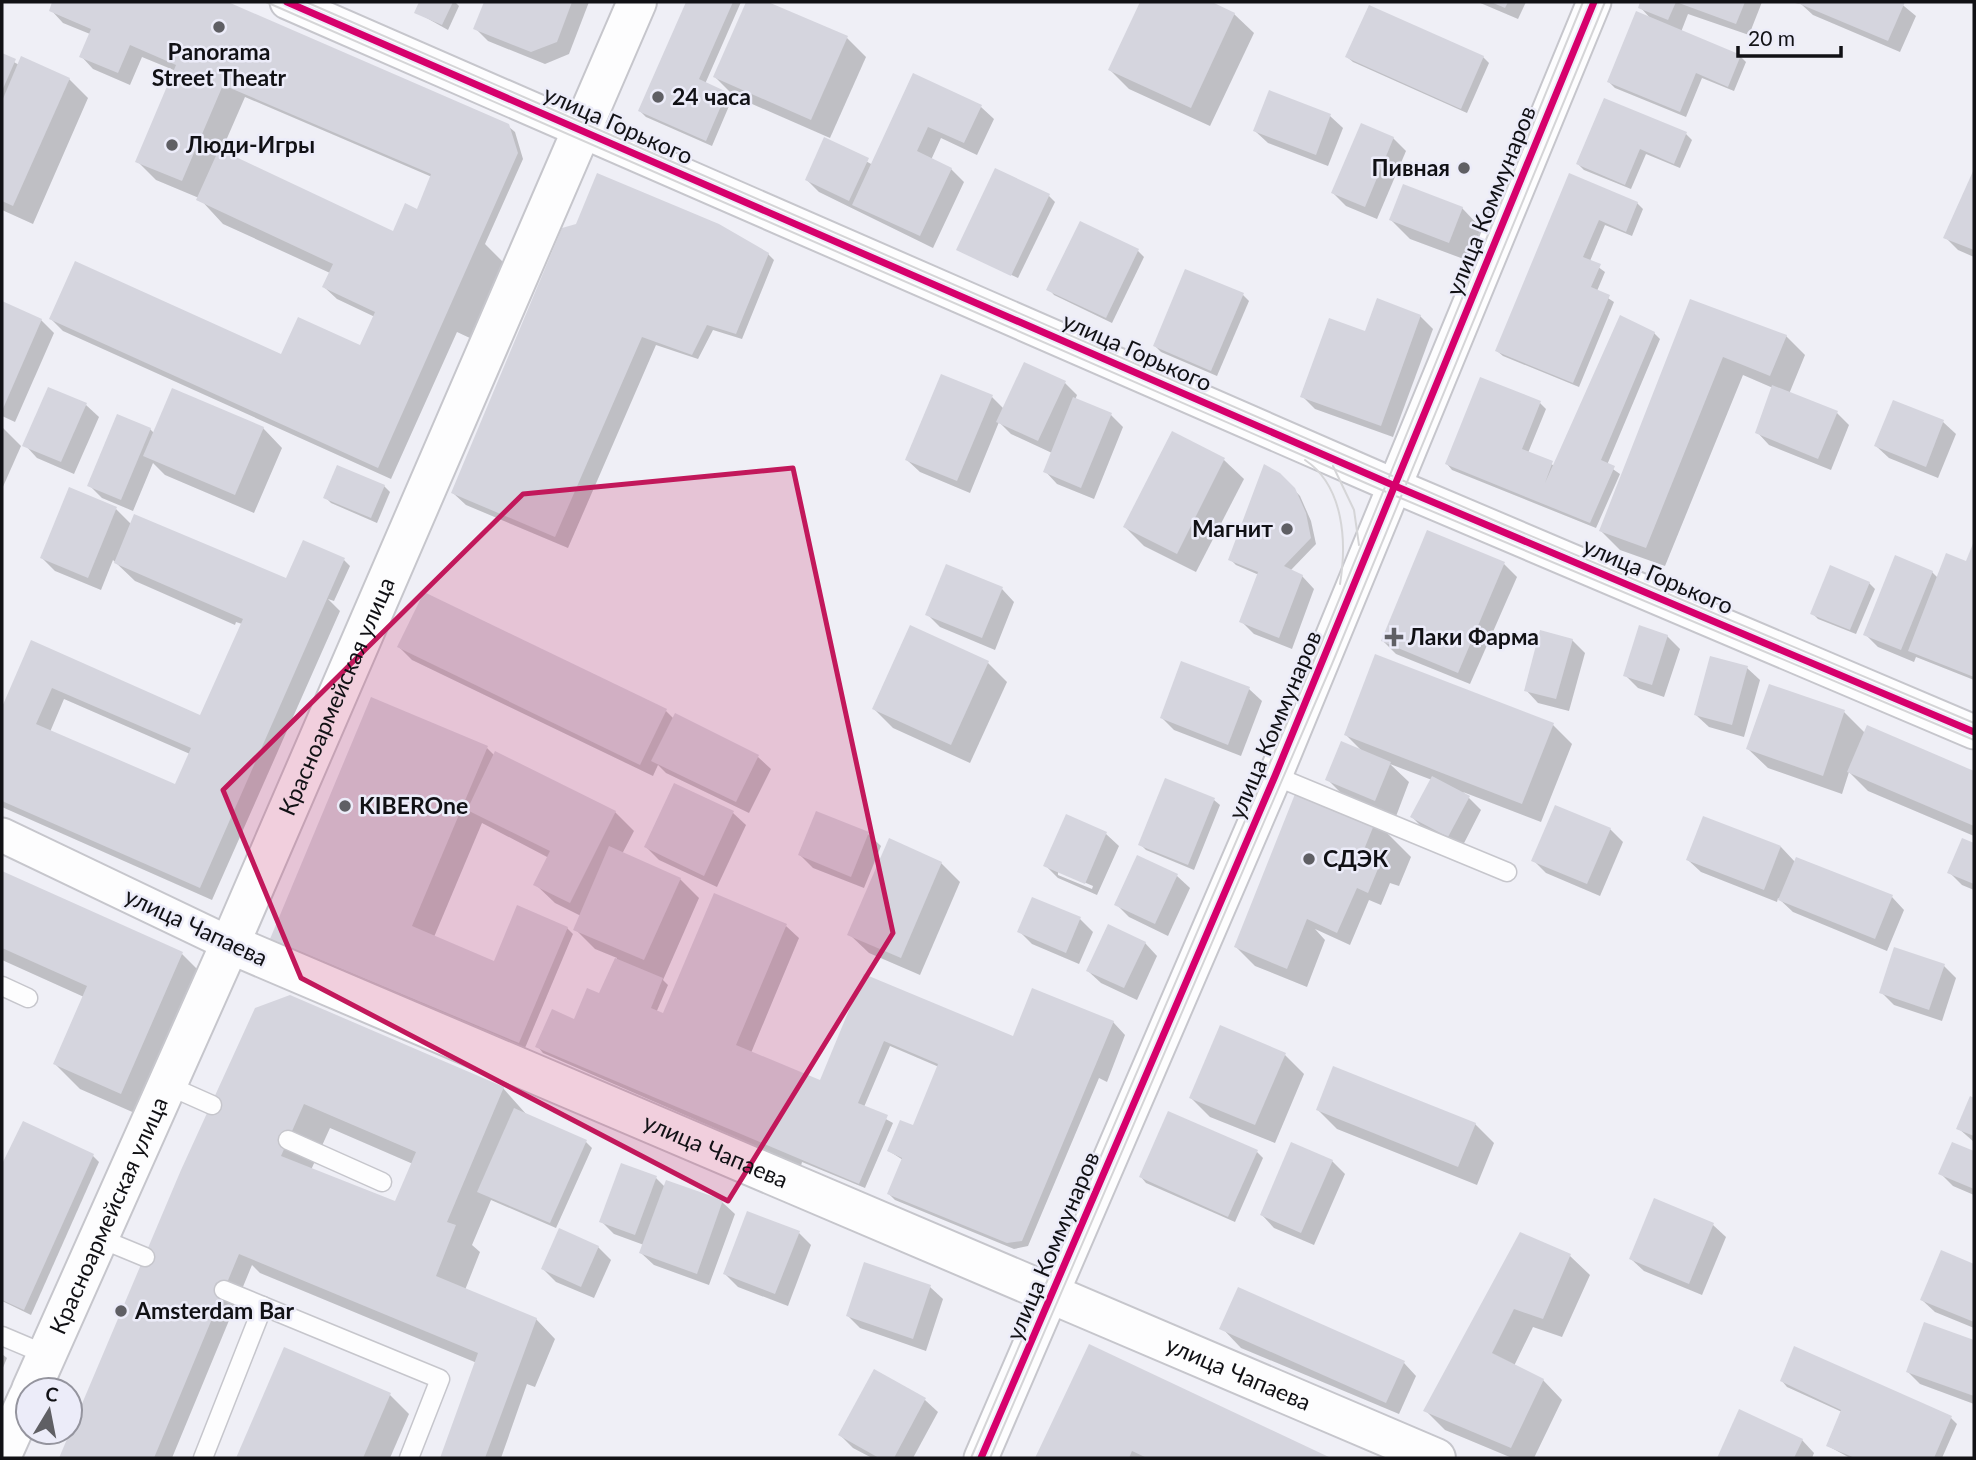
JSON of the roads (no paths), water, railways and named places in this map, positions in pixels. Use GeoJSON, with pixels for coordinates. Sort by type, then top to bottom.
{"type":"FeatureCollection","features":[{"type":"Feature","properties":{"kind":"street","name":"улица Горького"},"geometry":{"type":"LineString","coordinates":[[287,2],[1395,486],[1974,732]]}},
{"type":"Feature","properties":{"kind":"street","name":"Красноармейская улица"},"geometry":{"type":"LineString","coordinates":[[37,1376],[230,944],[637,2]]}},
{"type":"Feature","properties":{"kind":"street","name":"улица Коммунаров"},"geometry":{"type":"LineString","coordinates":[[981,1458],[1275,776],[1594,2]]}},
{"type":"Feature","properties":{"kind":"street","name":"улица Чапаева"},"geometry":{"type":"LineString","coordinates":[[2,835],[230,944],[1436,1458]]}},
{"type":"Feature","properties":{"kind":"street"},"geometry":{"type":"LineString","coordinates":[[2,1455],[14,1428]]}},
{"type":"Feature","properties":{"kind":"lane"},"geometry":{"type":"LineString","coordinates":[[1275,776],[1507,872]]}},
{"type":"Feature","properties":{"kind":"lane"},"geometry":{"type":"LineString","coordinates":[[2,986],[28,998]]}},
{"type":"Feature","properties":{"kind":"lane"},"geometry":{"type":"LineString","coordinates":[[167,1085],[212,1105]]}},
{"type":"Feature","properties":{"kind":"lane"},"geometry":{"type":"LineString","coordinates":[[288,1140],[382,1182]]}},
{"type":"Feature","properties":{"kind":"lane"},"geometry":{"type":"LineString","coordinates":[[99,1238],[145,1257]]}},
{"type":"Feature","properties":{"kind":"lane"},"geometry":{"type":"LineString","coordinates":[[224,1290],[440,1379],[409,1458]]}},
{"type":"Feature","properties":{"kind":"lane"},"geometry":{"type":"LineString","coordinates":[[203,1458],[263,1306]]}},
{"type":"Feature","properties":{"kind":"lane"},"geometry":{"type":"LineString","coordinates":[[2,1336],[47,1355]]}},
{"type":"Feature","properties":{"kind":"tram line"},"geometry":{"type":"LineString","coordinates":[[266,2],[1384,491],[1974,740]]}},
{"type":"Feature","properties":{"kind":"tram line"},"geometry":{"type":"LineString","coordinates":[[306,2],[1498,522],[1974,723]]}},
{"type":"Feature","properties":{"kind":"tram line"},"geometry":{"type":"LineString","coordinates":[[971,1458],[1321,644],[1583,2]]}},
{"type":"Feature","properties":{"kind":"tram line"},"geometry":{"type":"LineString","coordinates":[[990,1458],[1332,664],[1605,2]]}},
{"type":"Feature","properties":{"kind":"tram line"},"geometry":{"type":"LineString","coordinates":[[1305,460],[1328,484],[1340,516],[1343,551],[1340,584]]}},
{"type":"Feature","properties":{"kind":"tram line"},"geometry":{"type":"LineString","coordinates":[[1333,466],[1354,510],[1359,545]]}},
{"type":"Feature","properties":{"kind":"place","name":"Panorama Street Theatr"},"geometry":{"type":"Point","coordinates":[219,27]}},
{"type":"Feature","properties":{"kind":"place","name":"24 часа"},"geometry":{"type":"Point","coordinates":[658,97]}},
{"type":"Feature","properties":{"kind":"place","name":"Люди-Игры"},"geometry":{"type":"Point","coordinates":[172,145]}},
{"type":"Feature","properties":{"kind":"place","name":"Пивная"},"geometry":{"type":"Point","coordinates":[1464,168]}},
{"type":"Feature","properties":{"kind":"place","name":"Магнит"},"geometry":{"type":"Point","coordinates":[1287,529]}},
{"type":"Feature","properties":{"kind":"place","name":"Лаки Фарма"},"geometry":{"type":"Point","coordinates":[1394,637]}},
{"type":"Feature","properties":{"kind":"place","name":"KIBEROne"},"geometry":{"type":"Point","coordinates":[345,806]}},
{"type":"Feature","properties":{"kind":"place","name":"СДЭК"},"geometry":{"type":"Point","coordinates":[1309,859]}},
{"type":"Feature","properties":{"kind":"place","name":"Amsterdam Bar"},"geometry":{"type":"Point","coordinates":[121,1311]}}]}
